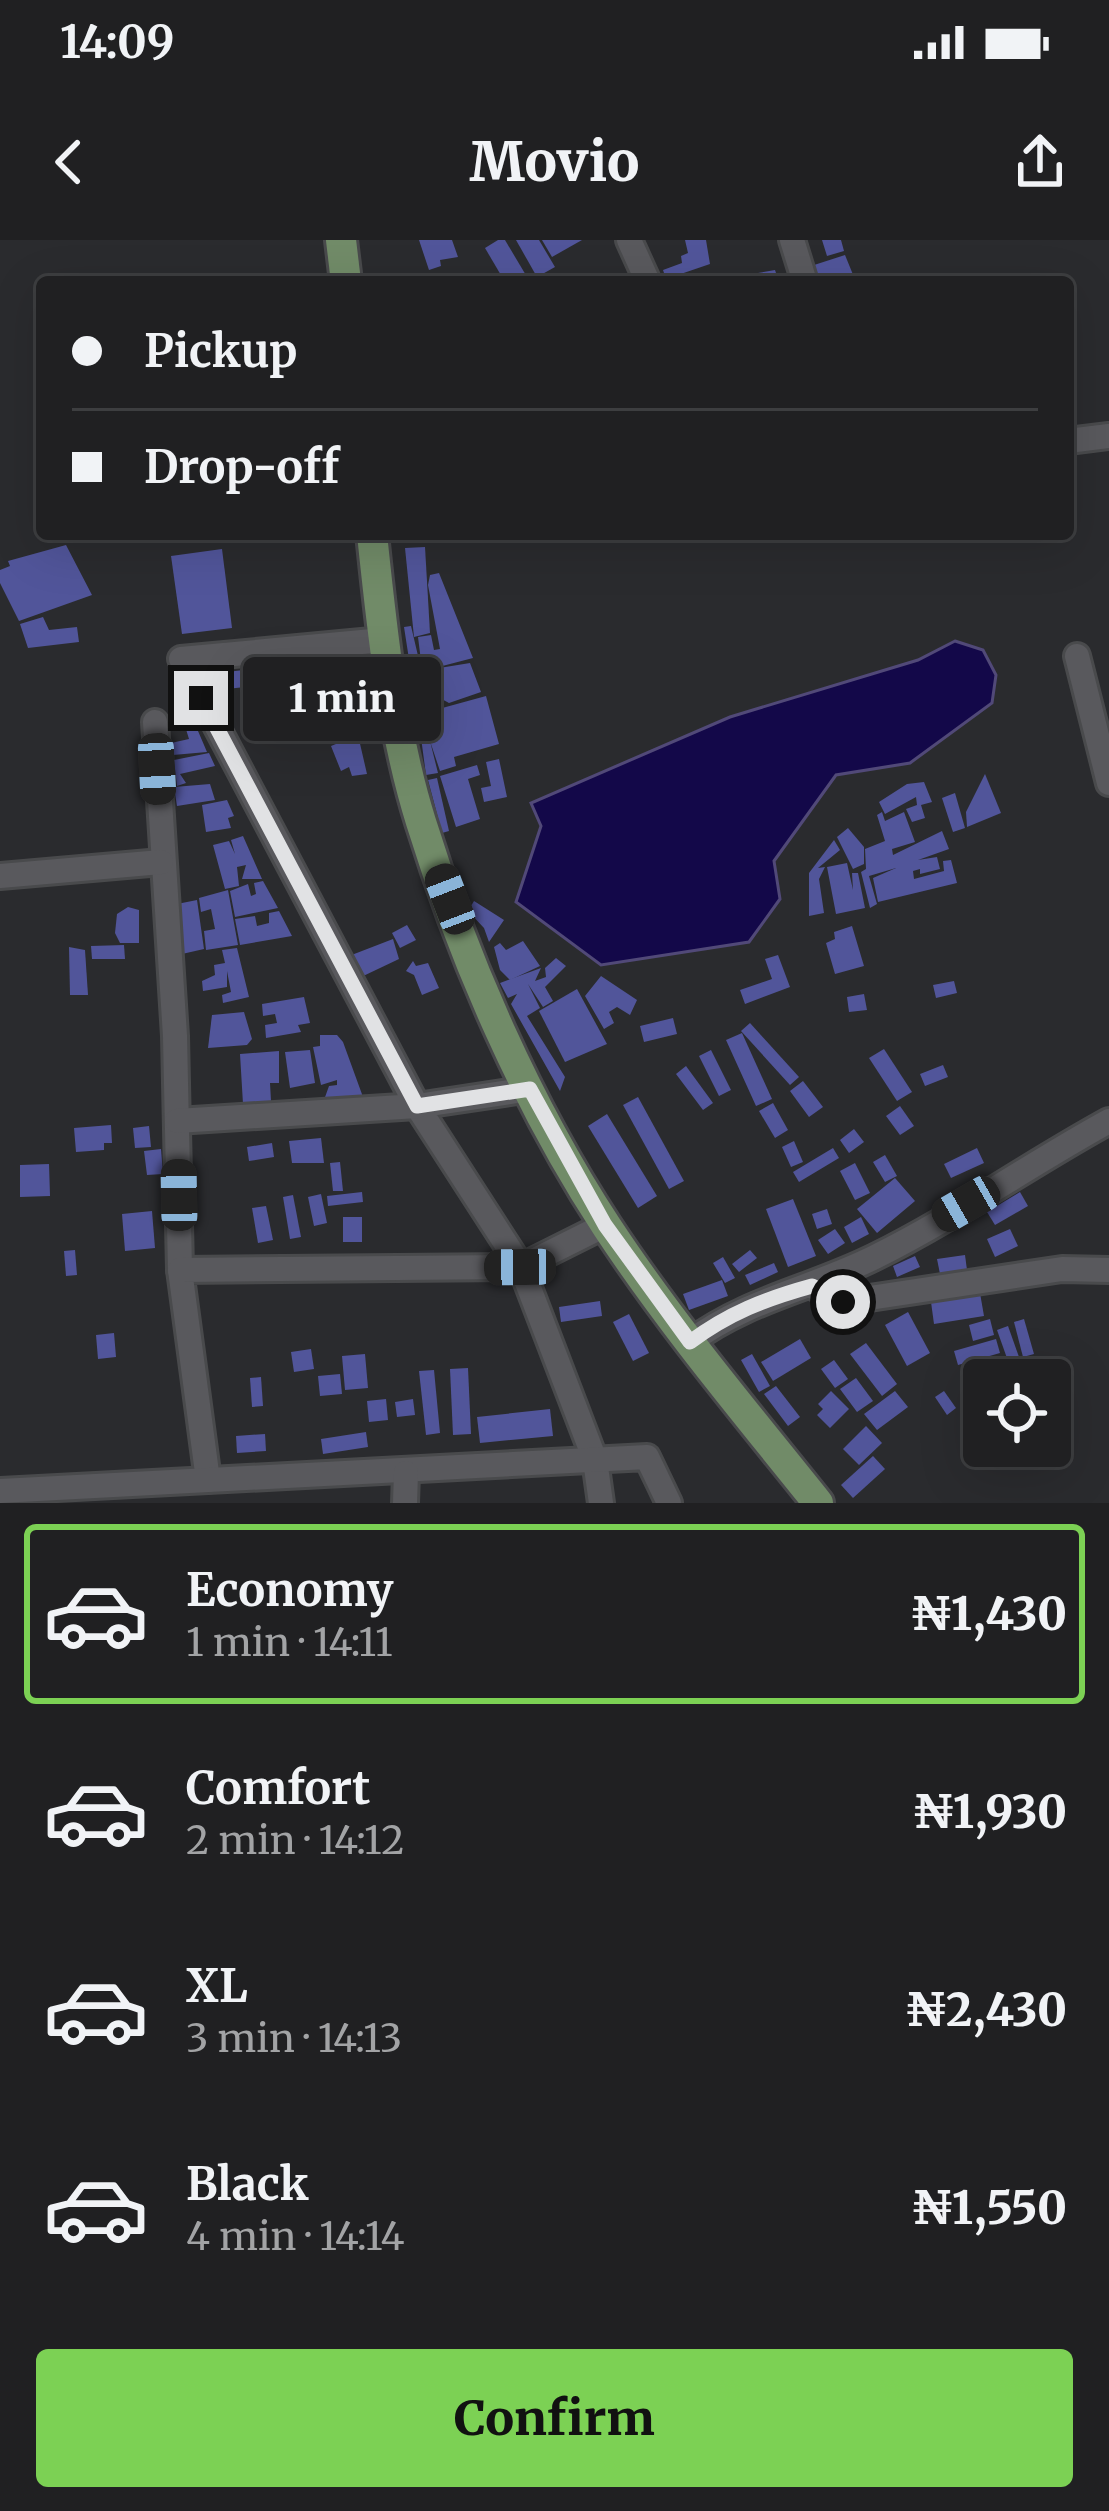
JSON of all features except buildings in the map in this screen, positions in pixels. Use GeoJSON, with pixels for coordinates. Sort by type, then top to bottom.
{"type":"FeatureCollection","features":[{"type":"Feature","properties":{"kind":"main road"},"geometry":{"type":"LineString","coordinates":[[341,240],[345,276]]}},
{"type":"Feature","properties":{"kind":"main road"},"geometry":{"type":"LineString","coordinates":[[373,540],[383,640],[420,820],[479,979],[530,1089],[605,1225],[690,1342],[818,1503]]}},
{"type":"Feature","properties":{"kind":"street"},"geometry":{"type":"LineString","coordinates":[[629,240],[645,276]]}},
{"type":"Feature","properties":{"kind":"street"},"geometry":{"type":"LineString","coordinates":[[792,240],[803,276]]}},
{"type":"Feature","properties":{"kind":"street"},"geometry":{"type":"LineString","coordinates":[[1074,440],[1109,436]]}},
{"type":"Feature","properties":{"kind":"street"},"geometry":{"type":"LineString","coordinates":[[383,640],[181,658],[417,1106],[520,1267],[595,1460],[601,1503]]}},
{"type":"Feature","properties":{"kind":"street"},"geometry":{"type":"LineString","coordinates":[[1077,656],[1109,783]]}},
{"type":"Feature","properties":{"kind":"street"},"geometry":{"type":"LineString","coordinates":[[155,722],[177,1121],[180,1270],[208,1480]]}},
{"type":"Feature","properties":{"kind":"street"},"geometry":{"type":"LineString","coordinates":[[0,876],[161,862]]}},
{"type":"Feature","properties":{"kind":"street"},"geometry":{"type":"LineString","coordinates":[[177,1121],[417,1106],[530,1089]]}},
{"type":"Feature","properties":{"kind":"street"},"geometry":{"type":"LineString","coordinates":[[690,1342],[744,1306],[812,1286],[882,1254],[1109,1121]]}},
{"type":"Feature","properties":{"kind":"street"},"geometry":{"type":"LineString","coordinates":[[180,1270],[520,1267],[605,1225]]}},
{"type":"Feature","properties":{"kind":"street"},"geometry":{"type":"LineString","coordinates":[[812,1286],[843,1302],[1062,1268],[1109,1270]]}},
{"type":"Feature","properties":{"kind":"street"},"geometry":{"type":"LineString","coordinates":[[0,1491],[647,1457],[669,1503]]}},
{"type":"Feature","properties":{"kind":"street"},"geometry":{"type":"LineString","coordinates":[[405,1503],[406,1473]]}},
{"type":"Feature","properties":{"kind":"shaded area"},"geometry":{"type":"Polygon","coordinates":[[[955,641],[983,650],[996,675],[992,703],[910,763],[836,775],[774,861],[780,899],[749,942],[601,965],[516,902],[541,826],[531,803],[730,717],[918,660],[955,641]]]}},
{"type":"Feature","properties":{"kind":"route"},"geometry":{"type":"LineString","coordinates":[[201,698],[417,1106],[530,1089],[605,1225],[690,1342],[722,1318],[773,1296],[812,1286],[843,1302]]}}]}
